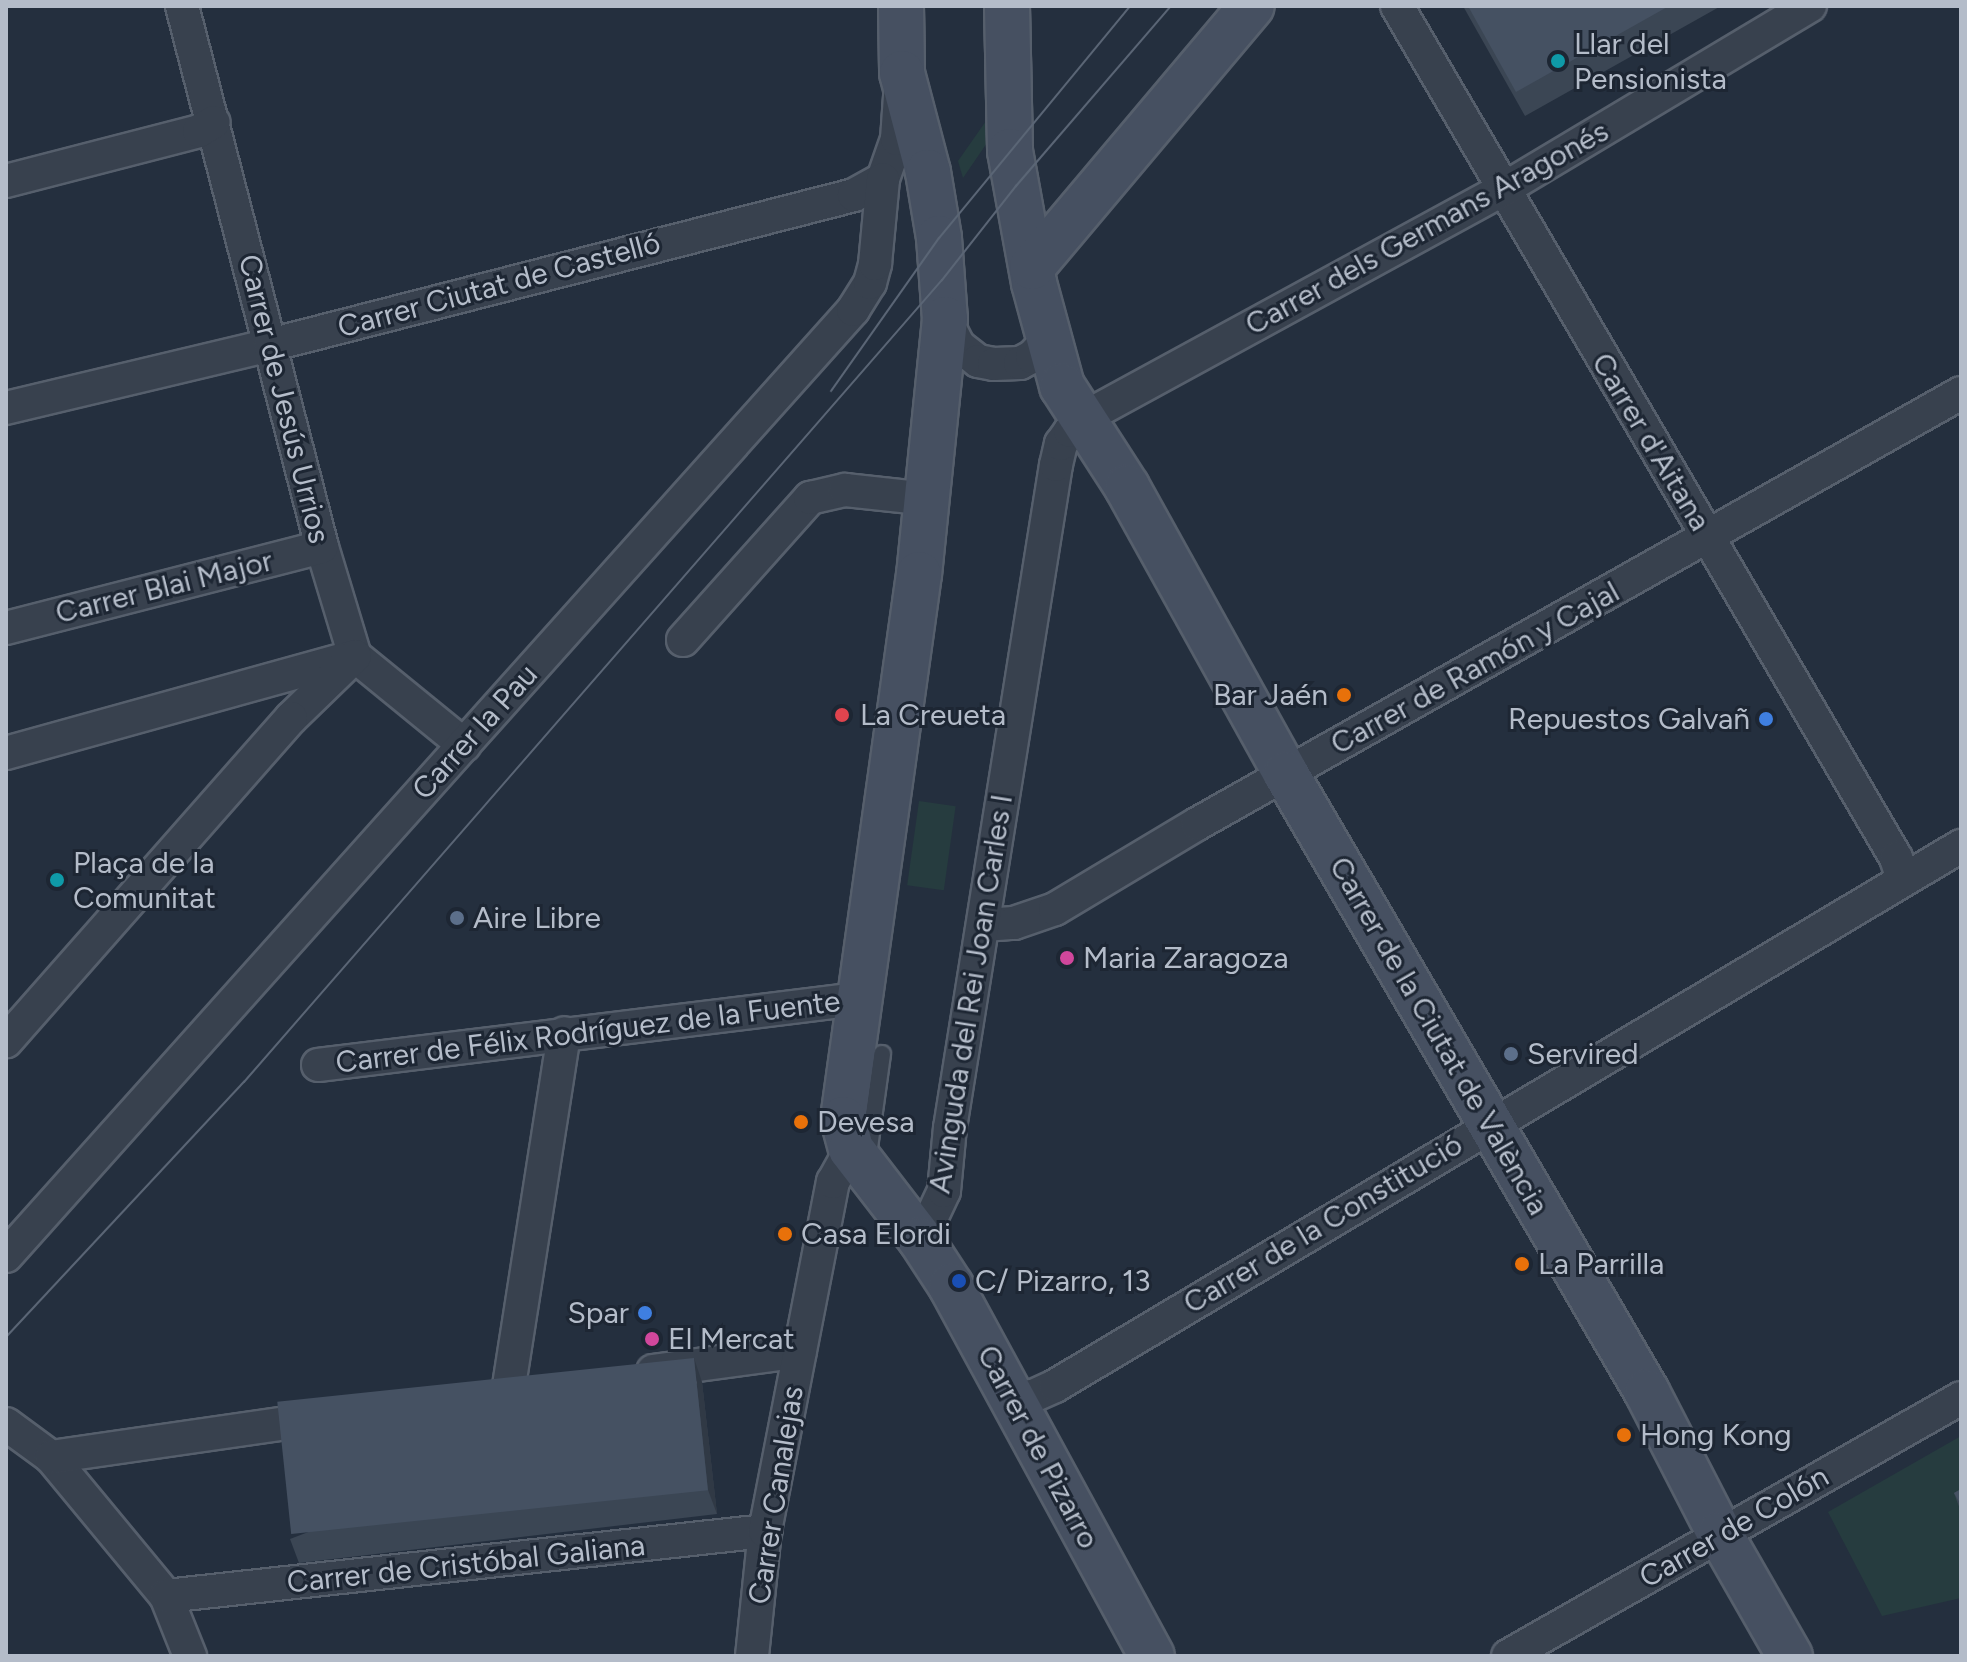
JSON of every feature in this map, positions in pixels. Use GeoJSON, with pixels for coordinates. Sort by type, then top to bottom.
{"type":"FeatureCollection","features":[{"type":"Feature","properties":{"kind":"main road","name":"Avinguda del Rei Joan Carles I"},"geometry":{"type":"LineString","coordinates":[[901,6],[902,73],[933,204],[945,319],[928,499],[843,1103],[845,1134],[860,1162],[921,1240]]}},
{"type":"Feature","properties":{"kind":"main road"},"geometry":{"type":"LineString","coordinates":[[1007,6],[1010,151],[1048,340],[1062,386],[1082,419]]}},
{"type":"Feature","properties":{"kind":"main road"},"geometry":{"type":"LineString","coordinates":[[1032,267],[1252,6]]}},
{"type":"Feature","properties":{"kind":"main road","name":"Carrer de la Ciutat de València"},"geometry":{"type":"LineString","coordinates":[[1082,419],[1127,487],[1286,774],[1647,1392],[1720,1534],[1790,1656]]}},
{"type":"Feature","properties":{"kind":"main road","name":"Carrer de Pizarro"},"geometry":{"type":"LineString","coordinates":[[921,1240],[1013,1398],[1152,1656]]}},
{"type":"Feature","properties":{"kind":"street","name":"Carrer de Jesús Urrios"},"geometry":{"type":"LineString","coordinates":[[182,6],[322,547],[355,656]]}},
{"type":"Feature","properties":{"kind":"street","name":"Carrer d'Aitana"},"geometry":{"type":"LineString","coordinates":[[1397,6],[1896,858],[1903,879]]}},
{"type":"Feature","properties":{"kind":"street","name":"Carrer dels Germans Aragonés"},"geometry":{"type":"LineString","coordinates":[[1082,419],[1502,190],[1810,6]]}},
{"type":"Feature","properties":{"kind":"street"},"geometry":{"type":"LineString","coordinates":[[883,179],[897,139],[902,73]]}},
{"type":"Feature","properties":{"kind":"street"},"geometry":{"type":"LineString","coordinates":[[6,181],[199,131],[214,122]]}},
{"type":"Feature","properties":{"kind":"street","name":"Carrer Ciutat de Castelló"},"geometry":{"type":"LineString","coordinates":[[6,408],[270,345],[854,195],[883,179]]}},
{"type":"Feature","properties":{"kind":"street","name":"Carrer la Pau"},"geometry":{"type":"LineString","coordinates":[[6,1256],[853,310],[870,283],[875,264],[883,179]]}},
{"type":"Feature","properties":{"kind":"street","name":"Avinguda del Rei Joan Carles I"},"geometry":{"type":"LineString","coordinates":[[945,319],[959,346],[978,361],[1020,363],[1032,357],[1048,340]]}},
{"type":"Feature","properties":{"kind":"street","name":"Carrer de Ramón y Cajal"},"geometry":{"type":"LineString","coordinates":[[984,925],[1014,923],[1055,909],[1286,774],[1708,539],[1961,393]]}},
{"type":"Feature","properties":{"kind":"street","name":"Avinguda del Rei Joan Carles I"},"geometry":{"type":"LineString","coordinates":[[921,1240],[944,1191],[1056,465],[1061,444],[1082,419]]}},
{"type":"Feature","properties":{"kind":"street"},"geometry":{"type":"LineString","coordinates":[[683,640],[810,498],[845,490],[928,499]]}},
{"type":"Feature","properties":{"kind":"street","name":"Carrer Blai Major"},"geometry":{"type":"LineString","coordinates":[[6,628],[322,547]]}},
{"type":"Feature","properties":{"kind":"street"},"geometry":{"type":"LineString","coordinates":[[355,656],[464,745]]}},
{"type":"Feature","properties":{"kind":"street"},"geometry":{"type":"LineString","coordinates":[[6,753],[355,656]]}},
{"type":"Feature","properties":{"kind":"street"},"geometry":{"type":"LineString","coordinates":[[6,1041],[291,718],[355,656]]}},
{"type":"Feature","properties":{"kind":"street","name":"Carrer de la Constitució"},"geometry":{"type":"LineString","coordinates":[[1013,1398],[1033,1396],[1055,1386],[1961,846]]}},
{"type":"Feature","properties":{"kind":"street","name":"Carrer de Félix Rodríguez de la Fuente"},"geometry":{"type":"LineString","coordinates":[[318,1065],[858,999]]}},
{"type":"Feature","properties":{"kind":"street"},"geometry":{"type":"LineString","coordinates":[[507,1392],[564,1033]]}},
{"type":"Feature","properties":{"kind":"street","name":"Carrer Canalejas"},"geometry":{"type":"LineString","coordinates":[[752,1656],[765,1531],[833,1182],[860,1162]]}},
{"type":"Feature","properties":{"kind":"street"},"geometry":{"type":"LineString","coordinates":[[615,1377],[800,1351]]}},
{"type":"Feature","properties":{"kind":"street","name":"Carrer de Colón"},"geometry":{"type":"LineString","coordinates":[[1508,1656],[1961,1398]]}},
{"type":"Feature","properties":{"kind":"street"},"geometry":{"type":"LineString","coordinates":[[51,1457],[350,1414]]}},
{"type":"Feature","properties":{"kind":"street"},"geometry":{"type":"LineString","coordinates":[[6,1424],[51,1457],[166,1596],[190,1656]]}},
{"type":"Feature","properties":{"kind":"street","name":"Carrer de Cristóbal Galiana"},"geometry":{"type":"LineString","coordinates":[[166,1596],[765,1531]]}},
{"type":"Feature","properties":{"kind":"lane"},"geometry":{"type":"LineString","coordinates":[[860,1162],[868,1147],[882,1054]]}},
{"type":"Feature","properties":{"kind":"green space"},"geometry":{"type":"Polygon","coordinates":[[[986,121],[987,143],[963,178],[958,161],[986,121]]]}},
{"type":"Feature","properties":{"kind":"green space"},"geometry":{"type":"Polygon","coordinates":[[[919,801],[956,806],[944,890],[907,885],[919,801]]]}},
{"type":"Feature","properties":{"kind":"green space"},"geometry":{"type":"Polygon","coordinates":[[[1961,1436],[1961,1598],[1882,1616],[1828,1512],[1961,1436]]]}},
{"type":"Feature","properties":{"kind":"building","name":"Llar del Pensionista"},"geometry":{"type":"Polygon","coordinates":[[[1468,6],[1669,6],[1516,92],[1468,6]]]}},
{"type":"Feature","properties":{"kind":"building"},"geometry":{"type":"Polygon","coordinates":[[[694,1358],[708,1490],[291,1534],[277,1402],[694,1358]]]}},
{"type":"Feature","properties":{"kind":"building"},"geometry":{"type":"Polygon","coordinates":[[[1961,1489],[1961,1505],[1954,1493],[1961,1489]]]}},
{"type":"Feature","properties":{"kind":"tram line"},"geometry":{"type":"LineString","coordinates":[[831,391],[939,238],[1130,6]]}},
{"type":"Feature","properties":{"kind":"tram line"},"geometry":{"type":"LineString","coordinates":[[6,1337],[244,1082],[942,280],[1016,186],[1171,6]]}},
{"type":"Feature","properties":{"kind":"place","name":"Llar del Pensionista"},"geometry":{"type":"Point","coordinates":[1558,61]}},
{"type":"Feature","properties":{"kind":"place","name":"Bar Jaén"},"geometry":{"type":"Point","coordinates":[1344,695]}},
{"type":"Feature","properties":{"kind":"place","name":"La Creueta"},"geometry":{"type":"Point","coordinates":[842,715]}},
{"type":"Feature","properties":{"kind":"place","name":"Repuestos Galvañ"},"geometry":{"type":"Point","coordinates":[1766,719]}},
{"type":"Feature","properties":{"kind":"place","name":"Plaça de la Comunitat"},"geometry":{"type":"Point","coordinates":[57,880]}},
{"type":"Feature","properties":{"kind":"place","name":"Aire Libre"},"geometry":{"type":"Point","coordinates":[457,918]}},
{"type":"Feature","properties":{"kind":"place","name":"Maria Zaragoza"},"geometry":{"type":"Point","coordinates":[1067,958]}},
{"type":"Feature","properties":{"kind":"place","name":"Servired"},"geometry":{"type":"Point","coordinates":[1511,1054]}},
{"type":"Feature","properties":{"kind":"place","name":"Devesa"},"geometry":{"type":"Point","coordinates":[801,1122]}},
{"type":"Feature","properties":{"kind":"place","name":"Casa Elordi"},"geometry":{"type":"Point","coordinates":[785,1234]}},
{"type":"Feature","properties":{"kind":"place","name":"La Parrilla"},"geometry":{"type":"Point","coordinates":[1522,1264]}},
{"type":"Feature","properties":{"kind":"place","name":"C/ Pizarro, 13"},"geometry":{"type":"Point","coordinates":[959,1281]}},
{"type":"Feature","properties":{"kind":"place","name":"Spar"},"geometry":{"type":"Point","coordinates":[645,1313]}},
{"type":"Feature","properties":{"kind":"place","name":"El Mercat"},"geometry":{"type":"Point","coordinates":[652,1339]}},
{"type":"Feature","properties":{"kind":"place","name":"Hong Kong"},"geometry":{"type":"Point","coordinates":[1624,1435]}}]}
